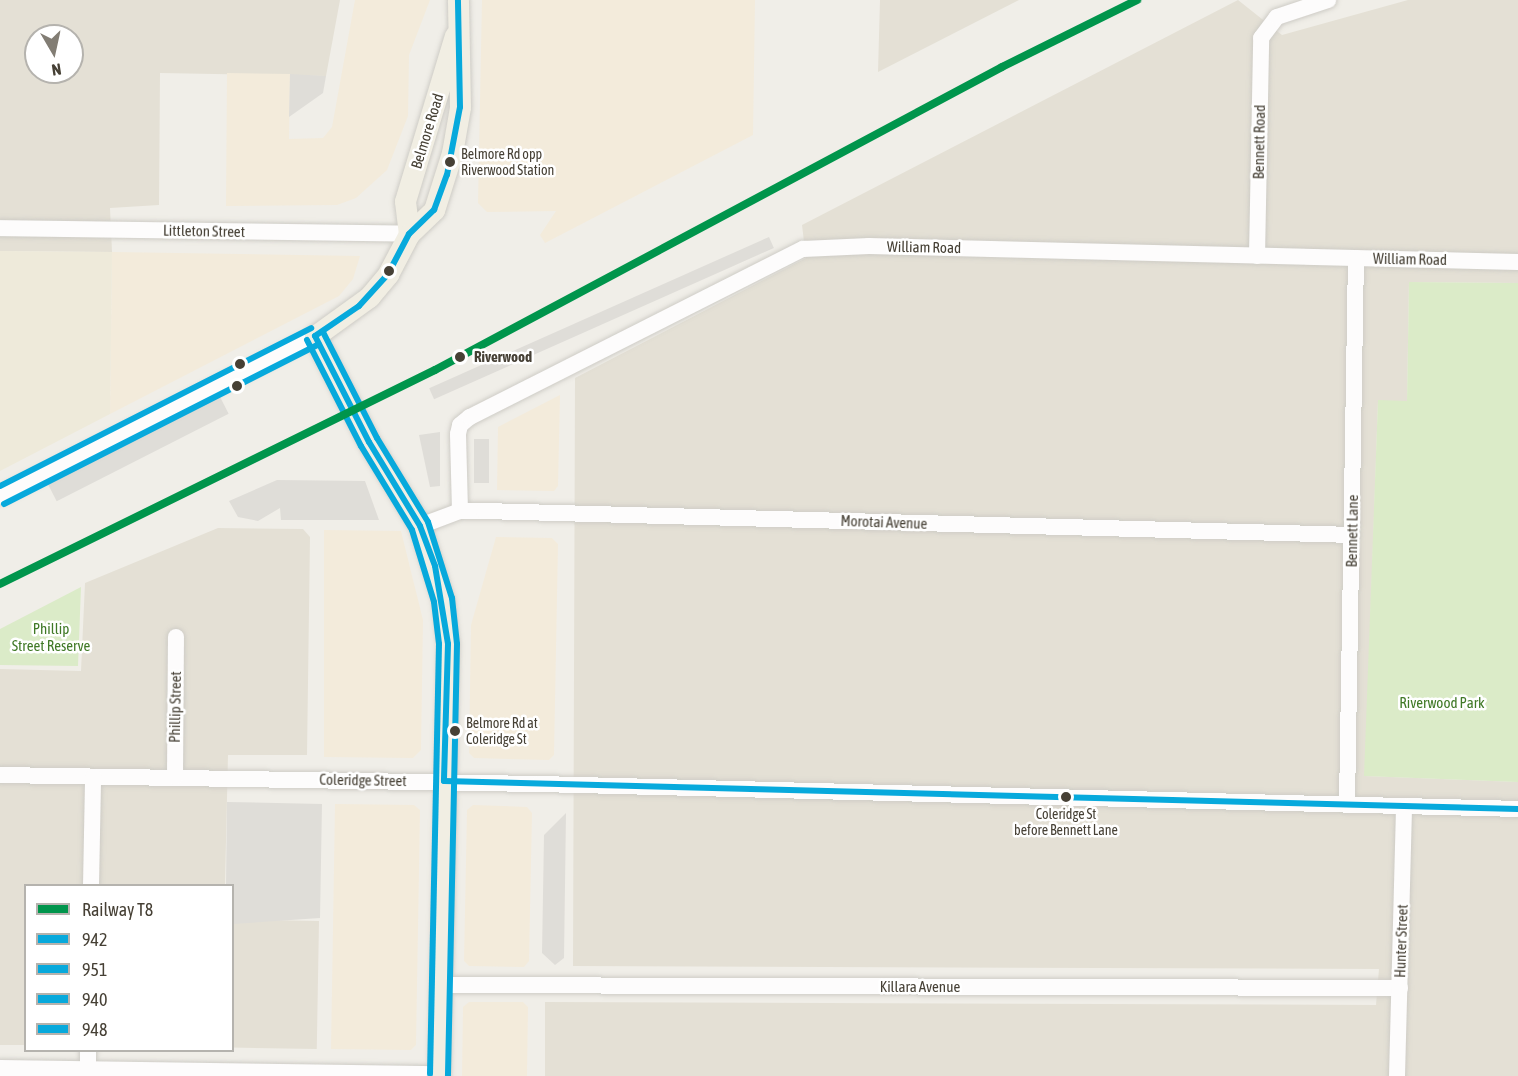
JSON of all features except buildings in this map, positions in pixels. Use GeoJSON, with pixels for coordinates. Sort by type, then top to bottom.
{"type":"FeatureCollection","features":[{"type":"Feature","properties":{"kind":"main road","name":"Belmore Road"},"geometry":{"type":"LineString","coordinates":[[315,336],[369,297],[388,274],[409,234],[435,210],[452,153],[462,69],[457,28],[458,0]]}},
{"type":"Feature","properties":{"kind":"main road","name":"Belmore Road"},"geometry":{"type":"LineString","coordinates":[[409,234],[405,201],[457,28]]}},
{"type":"Feature","properties":{"kind":"main road"},"geometry":{"type":"LineString","coordinates":[[315,336],[369,442],[420,526],[435,566],[446,621],[439,1075]]}},
{"type":"Feature","properties":{"kind":"street","name":"Bennett Road"},"geometry":{"type":"LineString","coordinates":[[1257,256],[1260,48],[1264,29],[1277,17],[1328,0]]}},
{"type":"Feature","properties":{"kind":"street","name":"Littleton Street"},"geometry":{"type":"LineString","coordinates":[[0,228],[409,234]]}},
{"type":"Feature","properties":{"kind":"street","name":"William Road"},"geometry":{"type":"LineString","coordinates":[[460,511],[460,425],[789,253],[818,246],[1518,262]]}},
{"type":"Feature","properties":{"kind":"street","name":"Bennett Lane"},"geometry":{"type":"LineString","coordinates":[[1347,804],[1356,258]]}},
{"type":"Feature","properties":{"kind":"street"},"geometry":{"type":"LineString","coordinates":[[0,496],[315,336]]}},
{"type":"Feature","properties":{"kind":"street","name":"Morotai Avenue"},"geometry":{"type":"LineString","coordinates":[[420,526],[460,511],[1352,535]]}},
{"type":"Feature","properties":{"kind":"street","name":"Phillip Street"},"geometry":{"type":"LineString","coordinates":[[175,777],[176,637]]}},
{"type":"Feature","properties":{"kind":"street","name":"Coleridge Street"},"geometry":{"type":"LineString","coordinates":[[0,775],[444,782],[1518,809]]}},
{"type":"Feature","properties":{"kind":"street"},"geometry":{"type":"LineString","coordinates":[[91,884],[93,777]]}},
{"type":"Feature","properties":{"kind":"street","name":"Hunter Street"},"geometry":{"type":"LineString","coordinates":[[1397,1076],[1404,806]]}},
{"type":"Feature","properties":{"kind":"street","name":"Killara Avenue"},"geometry":{"type":"LineString","coordinates":[[440,985],[1400,988]]}},
{"type":"Feature","properties":{"kind":"street"},"geometry":{"type":"LineString","coordinates":[[88,1052],[88,1069]]}},
{"type":"Feature","properties":{"kind":"street"},"geometry":{"type":"LineString","coordinates":[[0,1068],[439,1075]]}},
{"type":"Feature","properties":{"kind":"shaded area"},"geometry":{"type":"Polygon","coordinates":[[[0,0],[340,0],[326,76],[160,73],[159,205],[110,208],[112,252],[0,251],[0,0]]]}},
{"type":"Feature","properties":{"kind":"shaded area"},"geometry":{"type":"Polygon","coordinates":[[[355,0],[430,0],[409,55],[408,116],[387,170],[356,198],[337,205],[226,206],[227,73],[290,74],[289,139],[323,138],[332,127],[355,0]]]}},
{"type":"Feature","properties":{"kind":"shaded area"},"geometry":{"type":"Polygon","coordinates":[[[482,0],[755,0],[753,135],[545,243],[540,235],[556,211],[487,212],[478,203],[482,0]]]}},
{"type":"Feature","properties":{"kind":"shaded area"},"geometry":{"type":"Polygon","coordinates":[[[880,0],[1019,0],[878,72],[880,0]]]}},
{"type":"Feature","properties":{"kind":"shaded area"},"geometry":{"type":"Polygon","coordinates":[[[1238,0],[1282,35],[1408,0],[1518,0],[1518,283],[1409,282],[1407,401],[1378,401],[1365,776],[1518,782],[1518,1076],[545,1076],[545,1002],[1376,1005],[1379,969],[573,966],[575,378],[806,258],[802,225],[1238,0]]]}},
{"type":"Feature","properties":{"kind":"shaded area"},"geometry":{"type":"Polygon","coordinates":[[[290,74],[326,76],[323,93],[289,117],[290,74]]]}},
{"type":"Feature","properties":{"kind":"shaded area"},"geometry":{"type":"Polygon","coordinates":[[[769,237],[774,248],[434,399],[429,388],[769,237]]]}},
{"type":"Feature","properties":{"kind":"shaded area"},"geometry":{"type":"Polygon","coordinates":[[[0,251],[112,252],[110,414],[0,471],[0,251]]]}},
{"type":"Feature","properties":{"kind":"shaded area"},"geometry":{"type":"Polygon","coordinates":[[[112,252],[360,256],[353,279],[339,296],[110,414],[112,252]]]}},
{"type":"Feature","properties":{"kind":"shaded area"},"geometry":{"type":"Polygon","coordinates":[[[215,387],[229,414],[57,501],[43,475],[215,387]]]}},
{"type":"Feature","properties":{"kind":"shaded area"},"geometry":{"type":"Polygon","coordinates":[[[560,395],[558,486],[554,491],[497,490],[498,427],[560,395]]]}},
{"type":"Feature","properties":{"kind":"shaded area"},"geometry":{"type":"Polygon","coordinates":[[[440,432],[440,486],[430,487],[419,435],[440,432]]]}},
{"type":"Feature","properties":{"kind":"shaded area"},"geometry":{"type":"Polygon","coordinates":[[[474,439],[489,439],[489,483],[474,483],[474,439]]]}},
{"type":"Feature","properties":{"kind":"shaded area"},"geometry":{"type":"Polygon","coordinates":[[[277,480],[365,481],[379,520],[281,520],[280,508],[258,521],[238,517],[229,501],[277,480]]]}},
{"type":"Feature","properties":{"kind":"shaded area"},"geometry":{"type":"Polygon","coordinates":[[[218,528],[303,529],[310,537],[307,755],[228,755],[225,884],[24,884],[24,1045],[0,1045],[0,669],[81,671],[85,583],[218,528]]]}},
{"type":"Feature","properties":{"kind":"shaded area"},"geometry":{"type":"Polygon","coordinates":[[[324,530],[401,531],[423,620],[421,750],[413,758],[324,757],[324,530]]]}},
{"type":"Feature","properties":{"kind":"shaded area"},"geometry":{"type":"Polygon","coordinates":[[[496,537],[552,538],[558,544],[554,755],[549,760],[474,758],[469,753],[471,625],[496,537]]]}},
{"type":"Feature","properties":{"kind":"shaded area"},"geometry":{"type":"Polygon","coordinates":[[[227,802],[322,804],[320,918],[234,924],[234,884],[226,884],[227,802]]]}},
{"type":"Feature","properties":{"kind":"shaded area"},"geometry":{"type":"Polygon","coordinates":[[[335,804],[414,805],[420,810],[416,1045],[411,1050],[331,1049],[335,804]]]}},
{"type":"Feature","properties":{"kind":"shaded area"},"geometry":{"type":"Polygon","coordinates":[[[473,805],[527,807],[532,813],[529,961],[524,967],[469,966],[464,961],[467,810],[473,805]]]}},
{"type":"Feature","properties":{"kind":"shaded area"},"geometry":{"type":"Polygon","coordinates":[[[566,813],[564,958],[555,965],[542,953],[544,835],[566,813]]]}},
{"type":"Feature","properties":{"kind":"shaded area"},"geometry":{"type":"Polygon","coordinates":[[[234,920],[319,921],[317,1049],[234,1048],[234,920]]]}},
{"type":"Feature","properties":{"kind":"shaded area"},"geometry":{"type":"Polygon","coordinates":[[[469,1002],[523,1002],[528,1007],[527,1076],[462,1076],[463,1007],[469,1002]]]}},
{"type":"Feature","properties":{"kind":"green space","name":"Riverwood Park"},"geometry":{"type":"Polygon","coordinates":[[[1409,282],[1518,283],[1518,782],[1364,776],[1378,400],[1407,401],[1409,282]]]}},
{"type":"Feature","properties":{"kind":"green space","name":"Phillip Street Reserve"},"geometry":{"type":"Polygon","coordinates":[[[81,587],[78,666],[0,665],[0,629],[81,587]]]}},
{"type":"Feature","properties":{"kind":"rail line","name":"T8"},"geometry":{"type":"LineString","coordinates":[[0,584],[435,370],[1002,67],[1137,0]]}},
{"type":"Feature","properties":{"kind":"transit line","name":"948"},"geometry":{"type":"LineString","coordinates":[[388,274],[409,234],[434,210],[447,175],[460,107],[458,0]]}},
{"type":"Feature","properties":{"kind":"transit line","name":"942"},"geometry":{"type":"LineString","coordinates":[[315,336],[359,306],[388,274]]}},
{"type":"Feature","properties":{"kind":"transit line","name":"940"},"geometry":{"type":"LineString","coordinates":[[0,486],[311,328]]}},
{"type":"Feature","properties":{"kind":"transit line","name":"940"},"geometry":{"type":"LineString","coordinates":[[323,332],[377,438],[428,522],[452,598],[457,644],[448,1076]]}},
{"type":"Feature","properties":{"kind":"transit line","name":"942"},"geometry":{"type":"LineString","coordinates":[[315,336],[369,442],[420,526],[435,566],[448,644],[444,781]]}},
{"type":"Feature","properties":{"kind":"transit line","name":"951"},"geometry":{"type":"LineString","coordinates":[[307,340],[361,446],[412,530],[434,602],[439,644],[430,1074]]}},
{"type":"Feature","properties":{"kind":"transit line","name":"951"},"geometry":{"type":"LineString","coordinates":[[4,504],[319,344]]}},
{"type":"Feature","properties":{"kind":"transit line","name":"942"},"geometry":{"type":"LineString","coordinates":[[444,781],[1518,809]]}},
{"type":"Feature","properties":{"kind":"place","name":"Belmore Rd opp Riverwood Station"},"geometry":{"type":"Point","coordinates":[450,162]}},
{"type":"Feature","properties":{"kind":"place","name":"Riverwood"},"geometry":{"type":"Point","coordinates":[460,357]}},
{"type":"Feature","properties":{"kind":"place","name":"Belmore Rd at Coleridge St"},"geometry":{"type":"Point","coordinates":[455,731]}},
{"type":"Feature","properties":{"kind":"place","name":"Coleridge St before Bennett Lane"},"geometry":{"type":"Point","coordinates":[1066,797]}}]}
